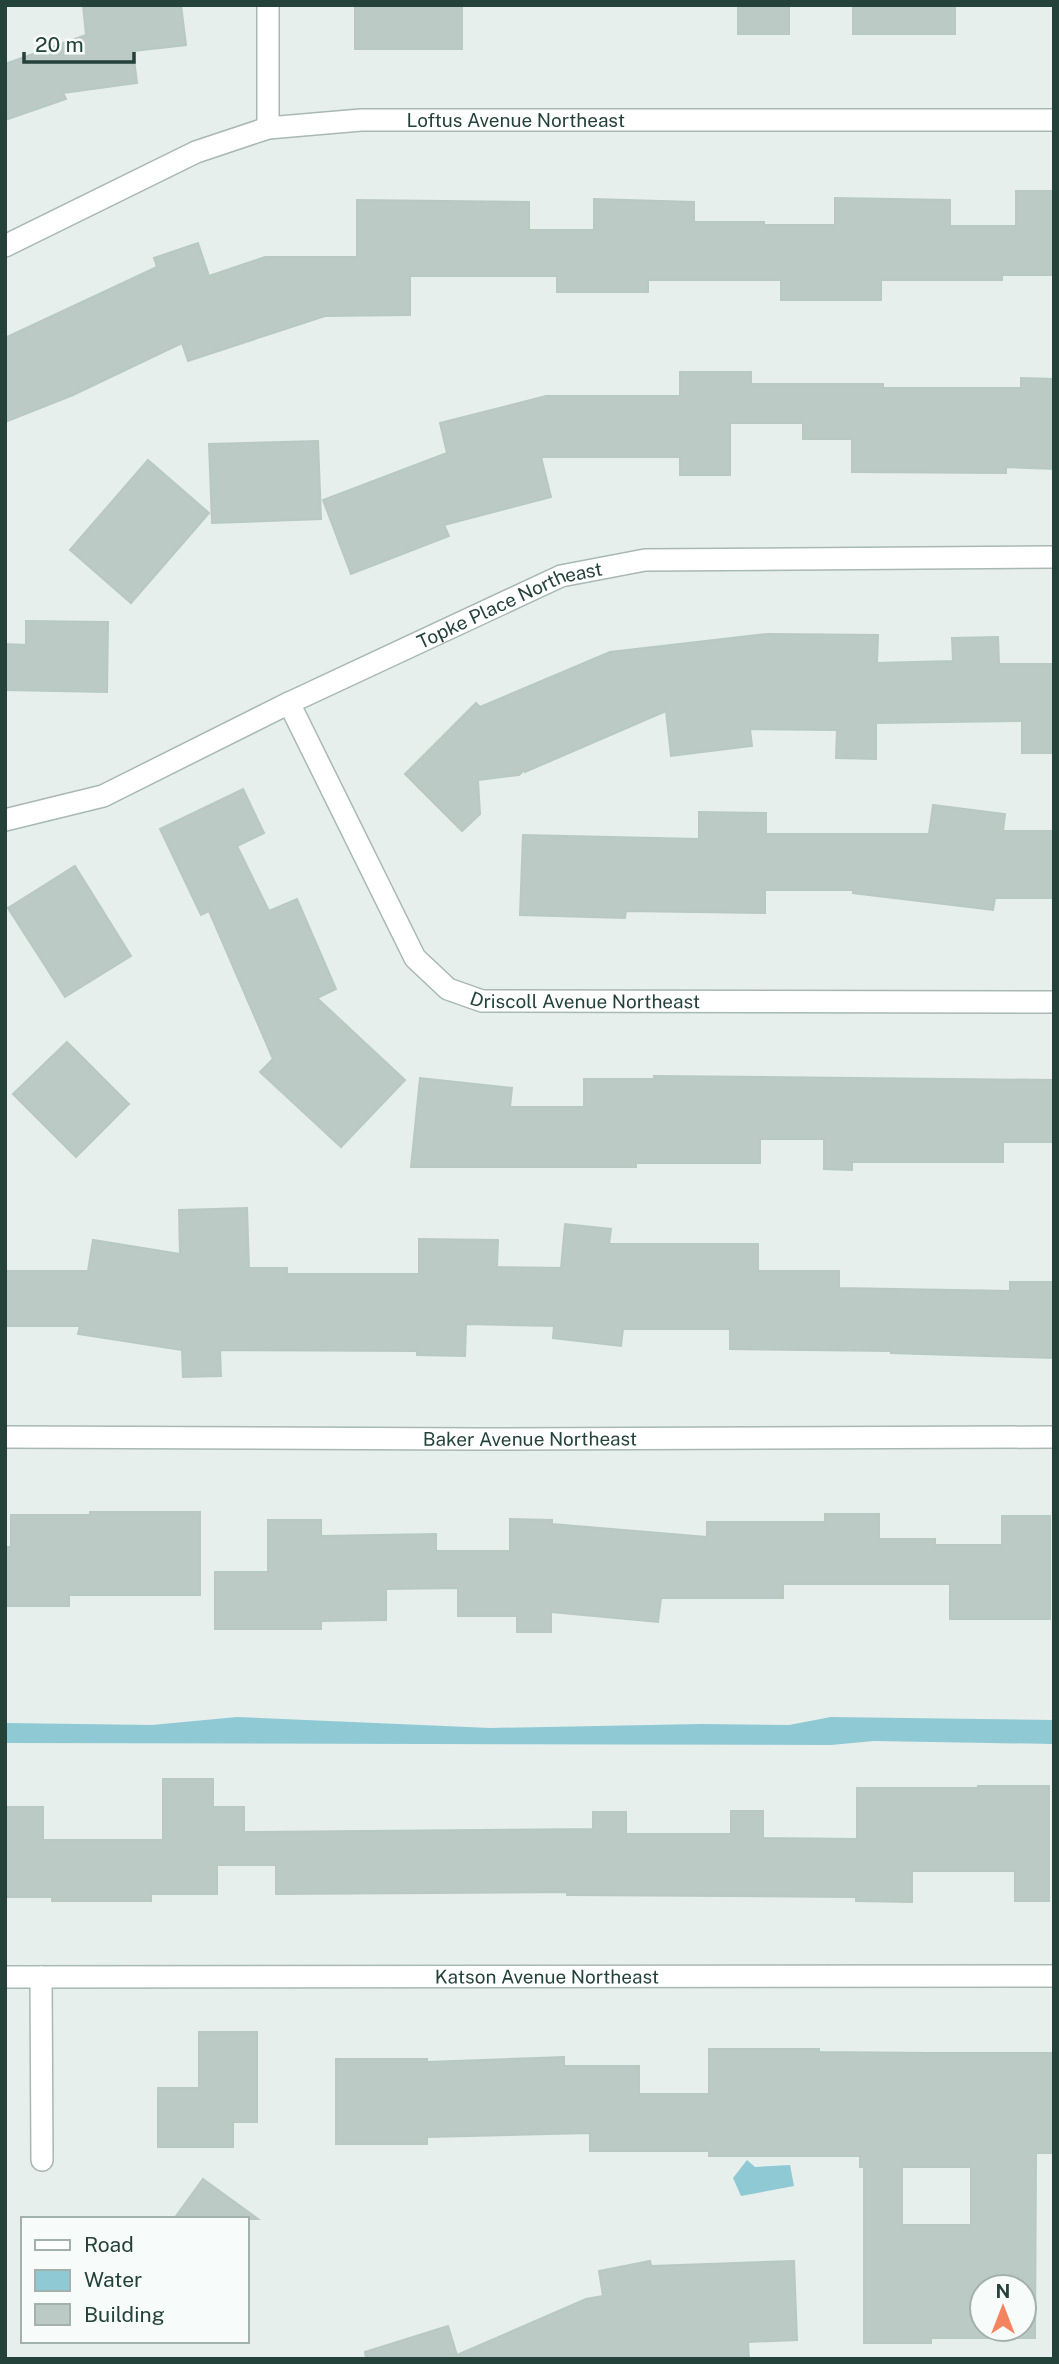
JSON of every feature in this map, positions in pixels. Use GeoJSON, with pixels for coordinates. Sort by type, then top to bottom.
{"type":"FeatureCollection","features":[{"type":"Feature","properties":{"kind":"street"},"geometry":{"type":"LineString","coordinates":[[268,5],[268,128]]}},
{"type":"Feature","properties":{"kind":"street","name":"Loftus Avenue Northeast"},"geometry":{"type":"LineString","coordinates":[[5,246],[196,152],[268,128],[361,120],[1054,120]]}},
{"type":"Feature","properties":{"kind":"street","name":"Topke Place Northeast"},"geometry":{"type":"LineString","coordinates":[[5,820],[103,796],[289,703],[561,576],[645,560],[1054,557]]}},
{"type":"Feature","properties":{"kind":"street","name":"Driscoll Avenue Northeast"},"geometry":{"type":"LineString","coordinates":[[289,703],[415,958],[448,989],[482,1001],[1054,1002]]}},
{"type":"Feature","properties":{"kind":"street","name":"Baker Avenue Northeast"},"geometry":{"type":"LineString","coordinates":[[5,1437],[1054,1437]]}},
{"type":"Feature","properties":{"kind":"street","name":"Katson Avenue Northeast"},"geometry":{"type":"LineString","coordinates":[[5,1977],[1054,1976]]}},
{"type":"Feature","properties":{"kind":"street"},"geometry":{"type":"LineString","coordinates":[[41,1977],[42,2160]]}},
{"type":"Feature","properties":{"kind":"water"},"geometry":{"type":"Polygon","coordinates":[[[237,1717],[490,1728],[789,1725],[831,1717],[1054,1720],[1054,1744],[874,1741],[831,1745],[5,1743],[5,1723],[152,1725],[237,1717]]]}},
{"type":"Feature","properties":{"kind":"water"},"geometry":{"type":"Polygon","coordinates":[[[747,2160],[755,2167],[790,2165],[794,2186],[741,2196],[733,2178],[747,2160]]]}},
{"type":"Feature","properties":{"kind":"building"},"geometry":{"type":"Polygon","coordinates":[[[83,5],[181,5],[186,45],[133,51],[137,83],[63,93],[66,99],[5,120],[5,64],[86,35],[83,5]]]}},
{"type":"Feature","properties":{"kind":"building"},"geometry":{"type":"Polygon","coordinates":[[[355,5],[462,5],[462,49],[355,49],[355,5]]]}},
{"type":"Feature","properties":{"kind":"building"},"geometry":{"type":"Polygon","coordinates":[[[738,5],[789,5],[789,34],[738,34],[738,5]]]}},
{"type":"Feature","properties":{"kind":"building"},"geometry":{"type":"Polygon","coordinates":[[[853,5],[955,5],[955,34],[853,34],[853,5]]]}},
{"type":"Feature","properties":{"kind":"building"},"geometry":{"type":"Polygon","coordinates":[[[1016,191],[1054,191],[1054,275],[1002,275],[1002,280],[881,280],[881,300],[781,300],[781,280],[648,280],[648,292],[557,292],[557,276],[410,276],[410,315],[325,316],[188,361],[182,343],[73,395],[5,422],[5,338],[157,267],[154,258],[198,243],[209,276],[265,257],[357,257],[357,200],[529,202],[529,230],[594,230],[594,199],[694,202],[694,222],[764,222],[764,225],[835,225],[835,198],[950,200],[950,226],[1016,226],[1016,191]]]}},
{"type":"Feature","properties":{"kind":"building"},"geometry":{"type":"Polygon","coordinates":[[[680,372],[751,372],[751,384],[883,384],[883,388],[1021,388],[1021,378],[1054,379],[1054,469],[1006,467],[1006,473],[852,472],[852,439],[803,439],[803,423],[730,423],[730,475],[680,475],[680,457],[541,457],[551,497],[444,525],[449,536],[351,574],[323,500],[447,453],[440,423],[546,396],[680,396],[680,372]]]}},
{"type":"Feature","properties":{"kind":"building"},"geometry":{"type":"Polygon","coordinates":[[[318,441],[321,519],[212,523],[209,444],[318,441]]]}},
{"type":"Feature","properties":{"kind":"building"},"geometry":{"type":"Polygon","coordinates":[[[148,460],[209,513],[131,603],[70,550],[148,460]]]}},
{"type":"Feature","properties":{"kind":"building"},"geometry":{"type":"Polygon","coordinates":[[[26,621],[108,622],[107,692],[5,690],[5,644],[26,645],[26,621]]]}},
{"type":"Feature","properties":{"kind":"building"},"geometry":{"type":"Polygon","coordinates":[[[767,634],[878,635],[877,663],[953,661],[952,638],[998,637],[999,664],[1054,664],[1054,753],[1022,753],[1022,721],[876,723],[876,759],[836,758],[837,730],[750,729],[752,746],[671,756],[666,711],[525,772],[525,769],[519,775],[478,780],[480,814],[462,831],[405,774],[476,703],[480,707],[610,652],[767,634]]]}},
{"type":"Feature","properties":{"kind":"building"},"geometry":{"type":"Polygon","coordinates":[[[243,789],[264,833],[237,846],[269,911],[297,899],[336,989],[317,998],[405,1080],[341,1147],[260,1072],[273,1059],[209,911],[201,915],[160,829],[243,789]]]}},
{"type":"Feature","properties":{"kind":"building"},"geometry":{"type":"Polygon","coordinates":[[[933,805],[1005,814],[1003,831],[1054,831],[1054,898],[995,898],[993,910],[853,893],[853,890],[765,890],[765,913],[626,911],[625,918],[520,915],[523,835],[699,839],[699,812],[766,813],[766,834],[929,834],[933,805]]]}},
{"type":"Feature","properties":{"kind":"building"},"geometry":{"type":"Polygon","coordinates":[[[75,866],[131,956],[65,997],[8,908],[75,866]]]}},
{"type":"Feature","properties":{"kind":"building"},"geometry":{"type":"Polygon","coordinates":[[[67,1042],[129,1104],[76,1157],[13,1094],[67,1042]]]}},
{"type":"Feature","properties":{"kind":"building"},"geometry":{"type":"Polygon","coordinates":[[[654,1076],[1054,1080],[1054,1142],[1003,1142],[1003,1162],[852,1162],[852,1170],[824,1169],[824,1139],[760,1139],[760,1163],[636,1163],[636,1167],[411,1167],[420,1078],[512,1088],[510,1107],[584,1107],[584,1079],[654,1079],[654,1076]]]}},
{"type":"Feature","properties":{"kind":"building"},"geometry":{"type":"Polygon","coordinates":[[[247,1208],[249,1268],[287,1268],[287,1274],[419,1274],[419,1239],[498,1240],[497,1267],[561,1268],[565,1224],[611,1229],[609,1244],[758,1244],[758,1271],[839,1271],[839,1288],[1010,1291],[1010,1282],[1054,1282],[1054,1358],[891,1351],[730,1349],[730,1329],[623,1329],[621,1346],[553,1338],[554,1326],[466,1324],[465,1356],[417,1355],[417,1351],[220,1350],[221,1376],[183,1377],[182,1350],[78,1334],[80,1326],[5,1326],[5,1271],[88,1271],[93,1240],[180,1254],[179,1210],[247,1208]]]}},
{"type":"Feature","properties":{"kind":"building"},"geometry":{"type":"Polygon","coordinates":[[[90,1512],[200,1512],[200,1595],[69,1595],[69,1606],[5,1606],[5,1547],[11,1547],[11,1515],[90,1515],[90,1512]]]}},
{"type":"Feature","properties":{"kind":"building"},"geometry":{"type":"Polygon","coordinates":[[[825,1514],[879,1514],[879,1539],[935,1539],[935,1545],[1002,1545],[1002,1516],[1050,1516],[1050,1619],[950,1619],[950,1584],[783,1584],[783,1598],[661,1598],[658,1622],[551,1612],[551,1632],[517,1632],[517,1616],[458,1616],[458,1588],[386,1589],[386,1620],[321,1621],[321,1629],[215,1629],[215,1572],[268,1572],[268,1520],[321,1520],[321,1536],[436,1534],[436,1551],[510,1551],[510,1519],[552,1520],[552,1524],[707,1537],[707,1522],[825,1522],[825,1514]]]}},
{"type":"Feature","properties":{"kind":"building"},"geometry":{"type":"Polygon","coordinates":[[[163,1779],[213,1779],[213,1807],[244,1807],[244,1832],[593,1829],[593,1812],[626,1812],[626,1834],[731,1834],[731,1811],[763,1811],[763,1838],[857,1839],[857,1788],[1049,1786],[1049,1901],[1015,1901],[1015,1871],[912,1871],[912,1902],[856,1901],[856,1897],[567,1895],[567,1892],[276,1894],[276,1865],[217,1865],[217,1894],[151,1894],[151,1901],[52,1901],[52,1897],[5,1897],[5,1807],[43,1807],[43,1840],[163,1840],[163,1779]]]}},
{"type":"Feature","properties":{"kind":"building"},"geometry":{"type":"Polygon","coordinates":[[[199,2032],[257,2032],[257,2122],[233,2122],[233,2147],[158,2147],[158,2088],[199,2088],[199,2032]]]}},
{"type":"Feature","properties":{"kind":"building"},"geometry":{"type":"Polygon","coordinates":[[[709,2049],[1054,2053],[1054,2153],[1036,2153],[1035,2273],[968,2273],[968,2338],[931,2338],[931,2343],[864,2343],[864,2167],[860,2167],[860,2156],[709,2156],[709,2151],[590,2151],[590,2133],[427,2137],[427,2144],[336,2144],[336,2059],[427,2059],[427,2062],[564,2057],[564,2066],[639,2066],[639,2094],[709,2094],[709,2049]],[[902,2167],[902,2225],[971,2225],[971,2167],[902,2167]]]}},
{"type":"Feature","properties":{"kind":"building"},"geometry":{"type":"Polygon","coordinates":[[[203,2179],[258,2219],[248,2217],[175,2217],[203,2179]]]}},
{"type":"Feature","properties":{"kind":"building"},"geometry":{"type":"Polygon","coordinates":[[[650,2261],[651,2266],[794,2261],[797,2340],[748,2342],[749,2359],[366,2359],[365,2352],[448,2326],[457,2355],[586,2299],[603,2296],[599,2271],[650,2261]]]}}]}
